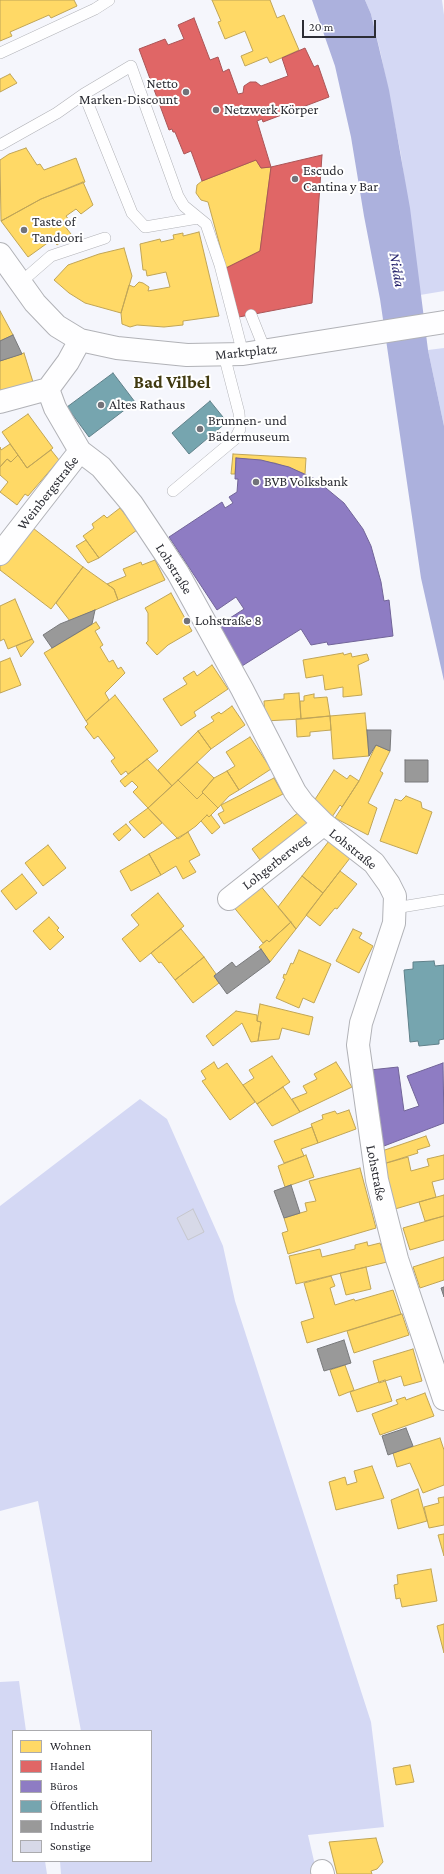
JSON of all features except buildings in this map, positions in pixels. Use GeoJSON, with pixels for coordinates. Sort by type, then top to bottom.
{"type":"FeatureCollection","features":[{"type":"Feature","properties":{"kind":"street"},"geometry":{"type":"LineString","coordinates":[[0,254],[35,303],[57,326],[80,340],[68,362],[48,389],[0,402]]}},
{"type":"Feature","properties":{"kind":"street","name":"Marktplatz"},"geometry":{"type":"LineString","coordinates":[[80,340],[141,351],[187,355],[233,354],[444,322]]}},
{"type":"Feature","properties":{"kind":"street"},"geometry":{"type":"LineString","coordinates":[[48,389],[54,408],[80,450]]}},
{"type":"Feature","properties":{"kind":"street","name":"Weinbergstraße"},"geometry":{"type":"LineString","coordinates":[[0,554],[80,450]]}},
{"type":"Feature","properties":{"kind":"street","name":"Lohstraße"},"geometry":{"type":"LineString","coordinates":[[80,450],[113,480],[132,504],[178,573],[242,689],[295,792],[303,804],[324,824],[361,851],[374,863],[389,884],[394,896],[394,923],[361,1023],[358,1045],[370,1145],[380,1193],[397,1259],[444,1399]]}},
{"type":"Feature","properties":{"kind":"street","name":"Lohgerberweg"},"geometry":{"type":"LineString","coordinates":[[229,899],[324,824]]}},
{"type":"Feature","properties":{"kind":"lane"},"geometry":{"type":"LineString","coordinates":[[0,53],[95,9],[109,0]]}},
{"type":"Feature","properties":{"kind":"lane"},"geometry":{"type":"LineString","coordinates":[[0,145],[57,113],[84,94],[131,66],[178,196],[184,206],[206,224],[220,265],[233,354],[239,413],[240,428],[235,439],[173,491]]}},
{"type":"Feature","properties":{"kind":"lane"},"geometry":{"type":"LineString","coordinates":[[84,94],[132,213],[146,226],[198,218]]}},
{"type":"Feature","properties":{"kind":"lane"},"geometry":{"type":"LineString","coordinates":[[20,283],[50,256],[105,238]]}},
{"type":"Feature","properties":{"kind":"lane"},"geometry":{"type":"LineString","coordinates":[[251,314],[265,350]]}},
{"type":"Feature","properties":{"kind":"lane"},"geometry":{"type":"LineString","coordinates":[[395,908],[444,900]]}},
{"type":"Feature","properties":{"kind":"shaded area"},"geometry":{"type":"Polygon","coordinates":[[[365,0],[442,0],[444,15],[444,291],[420,295],[401,155],[381,55],[371,14],[365,0]]]}},
{"type":"Feature","properties":{"kind":"shaded area"},"geometry":{"type":"Polygon","coordinates":[[[444,348],[444,426],[428,350],[444,348]]]}},
{"type":"Feature","properties":{"kind":"shaded area"},"geometry":{"type":"Polygon","coordinates":[[[140,1099],[167,1119],[223,1246],[235,1301],[371,1722],[384,1827],[308,1835],[317,1874],[61,1874],[60,1862],[152,1862],[152,1730],[81,1730],[38,1501],[0,1511],[0,1206],[140,1099]]]}},
{"type":"Feature","properties":{"kind":"shaded area"},"geometry":{"type":"Polygon","coordinates":[[[19,1681],[26,1730],[12,1730],[12,1862],[45,1862],[47,1874],[0,1874],[0,1682],[19,1681]]]}},
{"type":"Feature","properties":{"kind":"water","name":"Nidda"},"geometry":{"type":"Polygon","coordinates":[[[312,0],[365,0],[371,14],[389,90],[410,208],[428,350],[444,426],[444,681],[421,578],[380,299],[351,137],[335,66],[312,0]]]}},
{"type":"Feature","properties":{"kind":"place","name":"Netto Marken-Discount"},"geometry":{"type":"Point","coordinates":[186,92]}},
{"type":"Feature","properties":{"kind":"place","name":"Netzwerk Körper"},"geometry":{"type":"Point","coordinates":[216,110]}},
{"type":"Feature","properties":{"kind":"place","name":"Escudo Cantina y Bar"},"geometry":{"type":"Point","coordinates":[295,179]}},
{"type":"Feature","properties":{"kind":"place","name":"Taste of Tandoori"},"geometry":{"type":"Point","coordinates":[24,230]}},
{"type":"Feature","properties":{"kind":"place","name":"Altes Rathaus"},"geometry":{"type":"Point","coordinates":[101,405]}},
{"type":"Feature","properties":{"kind":"place","name":"Brunnen- und Bädermuseum"},"geometry":{"type":"Point","coordinates":[200,429]}},
{"type":"Feature","properties":{"kind":"place","name":"BVB Volksbank"},"geometry":{"type":"Point","coordinates":[256,482]}},
{"type":"Feature","properties":{"kind":"place","name":"Lohstraße 8"},"geometry":{"type":"Point","coordinates":[187,621]}},
{"type":"Feature","properties":{"kind":"district","name":"Bad Vilbel"},"geometry":{"type":"Point","coordinates":[172,382]}}]}
